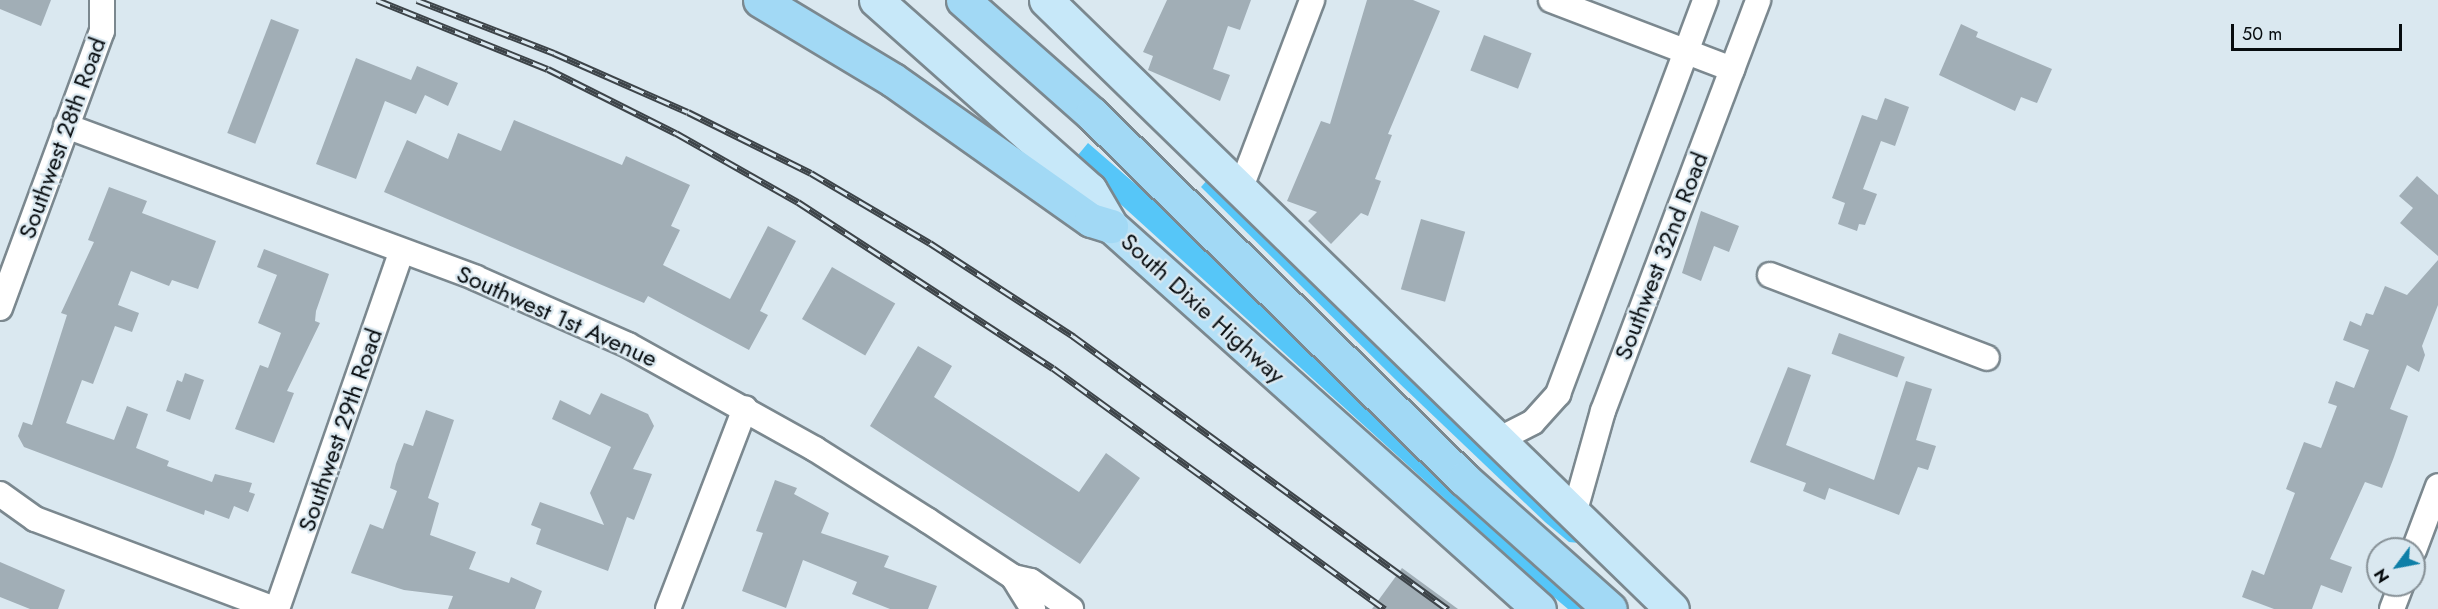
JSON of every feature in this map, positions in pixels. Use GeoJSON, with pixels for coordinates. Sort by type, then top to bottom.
{"type":"FeatureCollection","features":[{"type":"Feature","properties":{"kind":"highway"},"geometry":{"type":"LineString","coordinates":[[760,0],[894,80],[1091,220],[1111,226]]}},
{"type":"Feature","properties":{"kind":"highway"},"geometry":{"type":"LineString","coordinates":[[963,0],[1092,114],[1464,479],[1610,609]]}},
{"type":"Feature","properties":{"kind":"highway","name":"South Dixie Highway"},"geometry":{"type":"LineString","coordinates":[[1111,226],[1539,609]]}},
{"type":"Feature","properties":{"kind":"main road","name":"South Dixie Highway"},"geometry":{"type":"LineString","coordinates":[[876,0],[1090,190],[1111,226]]}},
{"type":"Feature","properties":{"kind":"main road"},"geometry":{"type":"LineString","coordinates":[[1046,0],[1672,609]]}},
{"type":"Feature","properties":{"kind":"street","name":"Southwest 28th Road"},"geometry":{"type":"LineString","coordinates":[[0,308],[102,31],[102,0]]}},
{"type":"Feature","properties":{"kind":"street"},"geometry":{"type":"LineString","coordinates":[[1240,190],[1312,0]]}},
{"type":"Feature","properties":{"kind":"street"},"geometry":{"type":"LineString","coordinates":[[1551,0],[1732,69]]}},
{"type":"Feature","properties":{"kind":"street","name":"Southwest 32nd Road"},"geometry":{"type":"LineString","coordinates":[[1498,440],[1533,422],[1558,394],[1705,0]]}},
{"type":"Feature","properties":{"kind":"street","name":"Southwest 32nd Road"},"geometry":{"type":"LineString","coordinates":[[1574,514],[1603,411],[1758,0]]}},
{"type":"Feature","properties":{"kind":"street","name":"Southwest 1st Avenue"},"geometry":{"type":"LineString","coordinates":[[66,126],[554,310],[745,408],[1013,577],[1031,581],[1071,609]]}},
{"type":"Feature","properties":{"kind":"street","name":"Southwest 29th Road"},"geometry":{"type":"LineString","coordinates":[[275,609],[402,251]]}},
{"type":"Feature","properties":{"kind":"street"},"geometry":{"type":"LineString","coordinates":[[1770,275],[1987,358]]}},
{"type":"Feature","properties":{"kind":"street"},"geometry":{"type":"LineString","coordinates":[[668,609],[745,408]]}},
{"type":"Feature","properties":{"kind":"street"},"geometry":{"type":"LineString","coordinates":[[2419,537],[2438,486]]}},
{"type":"Feature","properties":{"kind":"street"},"geometry":{"type":"LineString","coordinates":[[0,495],[35,519],[275,609]]}},
{"type":"Feature","properties":{"kind":"street"},"geometry":{"type":"LineString","coordinates":[[0,515],[35,519]]}},
{"type":"Feature","properties":{"kind":"street","name":"Southwest 1st Avenue"},"geometry":{"type":"LineString","coordinates":[[1013,577],[1033,609]]}},
{"type":"Feature","properties":{"kind":"shaded area"},"geometry":{"type":"Polygon","coordinates":[[[1088,143],[1169,213],[1493,528],[1586,609],[1568,609],[1543,588],[1073,161],[1088,143]]]}},
{"type":"Feature","properties":{"kind":"shaded area"},"geometry":{"type":"Polygon","coordinates":[[[1208,179],[1575,534],[1579,543],[1569,542],[1545,522],[1399,383],[1201,187],[1208,179]]]}},
{"type":"Feature","properties":{"kind":"building"},"geometry":{"type":"Polygon","coordinates":[[[0,0],[51,0],[41,26],[0,9],[0,0]]]}},
{"type":"Feature","properties":{"kind":"building"},"geometry":{"type":"Polygon","coordinates":[[[1167,0],[1251,0],[1240,30],[1228,26],[1213,69],[1230,75],[1220,101],[1148,70],[1153,56],[1143,52],[1167,0]]]}},
{"type":"Feature","properties":{"kind":"building"},"geometry":{"type":"Polygon","coordinates":[[[1367,0],[1413,0],[1440,11],[1388,134],[1392,135],[1375,179],[1381,181],[1368,216],[1361,213],[1331,244],[1308,221],[1317,212],[1287,201],[1321,121],[1330,124],[1367,0]]]}},
{"type":"Feature","properties":{"kind":"building"},"geometry":{"type":"Polygon","coordinates":[[[271,19],[299,30],[255,144],[227,133],[271,19]]]}},
{"type":"Feature","properties":{"kind":"building"},"geometry":{"type":"Polygon","coordinates":[[[1961,24],[1978,32],[1976,37],[2052,69],[2037,103],[2021,97],[2015,111],[1939,75],[1961,24]]]}},
{"type":"Feature","properties":{"kind":"building"},"geometry":{"type":"Polygon","coordinates":[[[1484,35],[1532,53],[1518,89],[1470,70],[1484,35]]]}},
{"type":"Feature","properties":{"kind":"building"},"geometry":{"type":"Polygon","coordinates":[[[356,58],[411,80],[417,66],[458,83],[448,106],[425,95],[416,114],[385,101],[356,179],[316,164],[356,58]]]}},
{"type":"Feature","properties":{"kind":"building"},"geometry":{"type":"Polygon","coordinates":[[[1885,98],[1909,107],[1895,146],[1881,141],[1863,189],[1877,194],[1865,225],[1859,224],[1857,231],[1838,224],[1845,203],[1832,198],[1862,115],[1877,120],[1885,98]]]}},
{"type":"Feature","properties":{"kind":"building"},"geometry":{"type":"Polygon","coordinates":[[[514,120],[622,165],[626,156],[690,185],[671,226],[680,230],[663,265],[730,299],[768,226],[796,241],[760,311],[768,315],[749,350],[648,296],[644,303],[384,192],[407,140],[448,159],[458,133],[501,151],[514,120]]]}},
{"type":"Feature","properties":{"kind":"building"},"geometry":{"type":"Polygon","coordinates":[[[2417,176],[2438,195],[2438,256],[2400,223],[2413,208],[2399,196],[2417,176]]]}},
{"type":"Feature","properties":{"kind":"building"},"geometry":{"type":"Polygon","coordinates":[[[109,187],[147,201],[142,213],[216,241],[198,289],[172,280],[169,286],[131,271],[118,305],[139,313],[132,332],[115,326],[93,384],[82,380],[66,423],[114,440],[127,406],[148,414],[136,448],[169,461],[167,466],[212,482],[215,474],[252,483],[249,492],[255,494],[248,512],[234,506],[229,519],[205,510],[204,515],[24,447],[18,436],[23,422],[32,425],[67,315],[61,313],[94,242],[88,240],[109,187]]]}},
{"type":"Feature","properties":{"kind":"building"},"geometry":{"type":"Polygon","coordinates":[[[1701,211],[1739,226],[1729,252],[1714,246],[1701,281],[1682,273],[1701,211]]]}},
{"type":"Feature","properties":{"kind":"building"},"geometry":{"type":"Polygon","coordinates":[[[1421,219],[1465,232],[1445,302],[1401,289],[1421,219]]]}},
{"type":"Feature","properties":{"kind":"building"},"geometry":{"type":"Polygon","coordinates":[[[264,249],[329,274],[316,311],[315,321],[320,323],[287,391],[294,393],[274,443],[235,429],[260,365],[268,368],[281,333],[258,323],[277,275],[257,267],[264,249]]]}},
{"type":"Feature","properties":{"kind":"building"},"geometry":{"type":"Polygon","coordinates":[[[2438,260],[2438,305],[2422,346],[2425,355],[2419,372],[2407,365],[2390,409],[2408,416],[2394,457],[2382,488],[2365,482],[2330,559],[2352,567],[2342,593],[2321,585],[2312,609],[2274,609],[2242,597],[2252,570],[2264,575],[2295,493],[2286,489],[2304,442],[2321,448],[2337,406],[2328,403],[2336,381],[2354,388],[2369,350],[2343,340],[2350,321],[2361,326],[2366,313],[2373,315],[2385,286],[2407,295],[2438,260]]]}},
{"type":"Feature","properties":{"kind":"building"},"geometry":{"type":"Polygon","coordinates":[[[832,267],[895,304],[865,355],[802,319],[832,267]]]}},
{"type":"Feature","properties":{"kind":"building"},"geometry":{"type":"Polygon","coordinates":[[[1839,333],[1905,357],[1897,378],[1831,354],[1839,333]]]}},
{"type":"Feature","properties":{"kind":"building"},"geometry":{"type":"Polygon","coordinates":[[[918,346],[952,366],[934,397],[1079,492],[1106,453],[1140,478],[1080,564],[870,426],[918,346]]]}},
{"type":"Feature","properties":{"kind":"building"},"geometry":{"type":"Polygon","coordinates":[[[1788,367],[1811,375],[1786,445],[1874,480],[1906,381],[1932,389],[1916,440],[1936,446],[1928,470],[1918,467],[1899,515],[1829,488],[1825,500],[1803,491],[1806,483],[1750,462],[1788,367]]]}},
{"type":"Feature","properties":{"kind":"building"},"geometry":{"type":"Polygon","coordinates":[[[185,373],[204,380],[190,420],[166,411],[177,380],[182,382],[185,373]]]}},
{"type":"Feature","properties":{"kind":"building"},"geometry":{"type":"Polygon","coordinates":[[[601,393],[648,414],[654,426],[633,469],[652,474],[634,520],[627,517],[608,571],[536,544],[541,529],[531,525],[540,502],[604,525],[590,493],[611,447],[552,419],[560,400],[590,415],[601,393]]]}},
{"type":"Feature","properties":{"kind":"building"},"geometry":{"type":"Polygon","coordinates":[[[426,410],[454,420],[428,498],[439,503],[430,535],[476,552],[469,569],[509,583],[511,577],[542,591],[535,609],[448,609],[453,596],[404,590],[351,573],[370,524],[383,529],[397,491],[390,488],[396,464],[404,443],[413,446],[426,410]]]}},
{"type":"Feature","properties":{"kind":"building"},"geometry":{"type":"Polygon","coordinates":[[[775,480],[797,488],[794,494],[829,513],[821,533],[889,556],[884,567],[937,586],[928,609],[890,609],[852,594],[857,582],[803,560],[786,608],[742,591],[763,533],[756,531],[775,480]]]}},
{"type":"Feature","properties":{"kind":"building"},"geometry":{"type":"Polygon","coordinates":[[[0,562],[65,590],[58,609],[30,609],[0,597],[0,562]]]}},
{"type":"Feature","properties":{"kind":"building"},"geometry":{"type":"Polygon","coordinates":[[[1402,568],[1458,609],[1372,609],[1402,568]]]}},
{"type":"Feature","properties":{"kind":"railway"},"geometry":{"type":"LineString","coordinates":[[377,0],[548,69],[676,133],[798,202],[1053,368],[1385,609]]}},
{"type":"Feature","properties":{"kind":"railway"},"geometry":{"type":"LineString","coordinates":[[417,0],[554,53],[688,112],[811,173],[930,243],[1073,336],[1448,609]]}}]}
